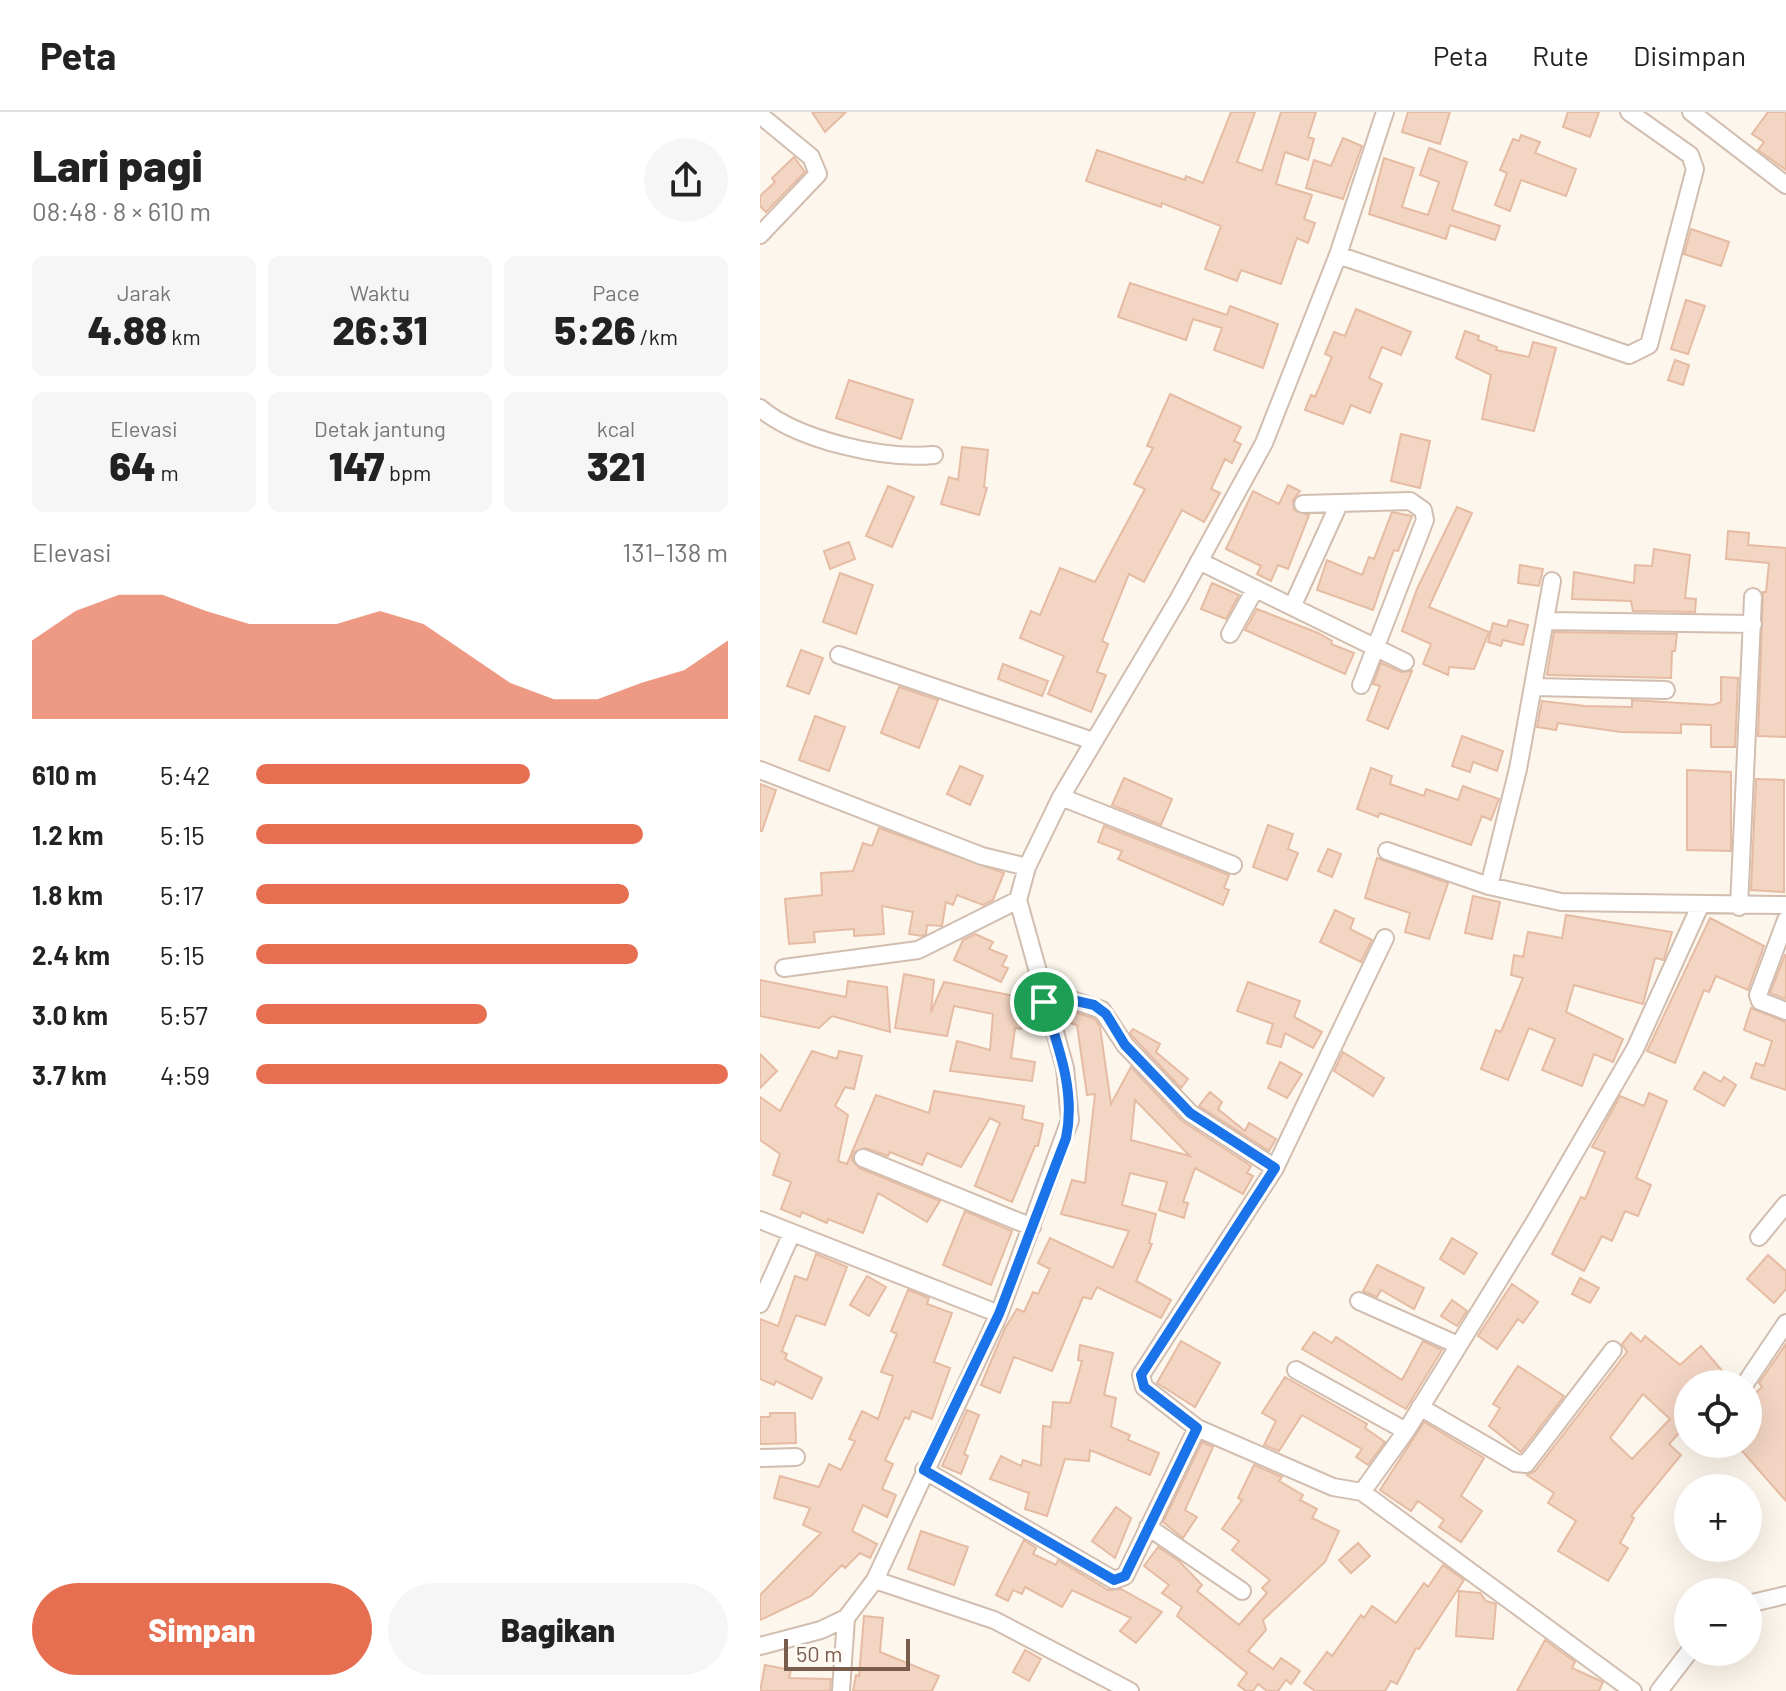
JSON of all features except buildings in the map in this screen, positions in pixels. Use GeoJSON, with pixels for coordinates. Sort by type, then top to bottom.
{"type":"FeatureCollection","features":[{"type":"Feature","properties":{"kind":"street"},"geometry":{"type":"LineString","coordinates":[[760,1646],[821,1630],[846,1618],[875,1580],[999,1314],[1070,1120],[1065,1068],[1044,1002],[1018,900],[1027,867],[1061,797],[1264,443],[1338,255],[1385,112]]}},
{"type":"Feature","properties":{"kind":"street"},"geometry":{"type":"LineString","coordinates":[[1338,255],[1629,355],[1640,352],[1649,345],[1695,169],[1690,155],[1629,112]]}},
{"type":"Feature","properties":{"kind":"street"},"geometry":{"type":"LineString","coordinates":[[1691,112],[1786,185]]}},
{"type":"Feature","properties":{"kind":"street"},"geometry":{"type":"LineString","coordinates":[[760,115],[811,157],[818,174],[760,235]]}},
{"type":"Feature","properties":{"kind":"street"},"geometry":{"type":"LineString","coordinates":[[760,408],[787,428],[885,453],[911,457],[934,455]]}},
{"type":"Feature","properties":{"kind":"street"},"geometry":{"type":"LineString","coordinates":[[1303,504],[1410,501],[1423,510],[1425,520],[1361,685]]}},
{"type":"Feature","properties":{"kind":"street"},"geometry":{"type":"LineString","coordinates":[[1293,605],[1339,504]]}},
{"type":"Feature","properties":{"kind":"street"},"geometry":{"type":"LineString","coordinates":[[1199,561],[1254,591],[1293,605],[1405,662]]}},
{"type":"Feature","properties":{"kind":"street"},"geometry":{"type":"LineString","coordinates":[[1489,886],[1534,687],[1552,581]]}},
{"type":"Feature","properties":{"kind":"street"},"geometry":{"type":"LineString","coordinates":[[1230,634],[1254,591]]}},
{"type":"Feature","properties":{"kind":"street"},"geometry":{"type":"LineString","coordinates":[[1739,907],[1753,597]]}},
{"type":"Feature","properties":{"kind":"street"},"geometry":{"type":"LineString","coordinates":[[1547,621],[1753,624]]}},
{"type":"Feature","properties":{"kind":"street"},"geometry":{"type":"LineString","coordinates":[[839,655],[1093,741]]}},
{"type":"Feature","properties":{"kind":"street"},"geometry":{"type":"LineString","coordinates":[[1534,687],[1666,690]]}},
{"type":"Feature","properties":{"kind":"street"},"geometry":{"type":"LineString","coordinates":[[760,770],[982,856],[1027,867]]}},
{"type":"Feature","properties":{"kind":"street"},"geometry":{"type":"LineString","coordinates":[[1061,797],[1233,865]]}},
{"type":"Feature","properties":{"kind":"street"},"geometry":{"type":"LineString","coordinates":[[1387,851],[1489,886],[1561,902],[1739,907],[1786,905]]}},
{"type":"Feature","properties":{"kind":"street"},"geometry":{"type":"LineString","coordinates":[[784,968],[918,950],[1018,900]]}},
{"type":"Feature","properties":{"kind":"street"},"geometry":{"type":"LineString","coordinates":[[1362,1492],[1406,1431],[1534,1223],[1635,1049],[1700,906]]}},
{"type":"Feature","properties":{"kind":"street"},"geometry":{"type":"LineString","coordinates":[[1786,920],[1758,995],[1760,1001],[1786,1011]]}},
{"type":"Feature","properties":{"kind":"street"},"geometry":{"type":"LineString","coordinates":[[1385,938],[1275,1168],[1141,1375],[1144,1387],[1197,1428],[1333,1487],[1362,1492],[1633,1691]]}},
{"type":"Feature","properties":{"kind":"street"},"geometry":{"type":"LineString","coordinates":[[1044,1002],[1072,1000],[1102,1010],[1125,1045],[1190,1113],[1275,1168]]}},
{"type":"Feature","properties":{"kind":"street"},"geometry":{"type":"LineString","coordinates":[[863,1158],[1032,1227]]}},
{"type":"Feature","properties":{"kind":"street"},"geometry":{"type":"LineString","coordinates":[[1759,1237],[1786,1204]]}},
{"type":"Feature","properties":{"kind":"street"},"geometry":{"type":"LineString","coordinates":[[760,1220],[999,1314]]}},
{"type":"Feature","properties":{"kind":"street"},"geometry":{"type":"LineString","coordinates":[[760,1304],[792,1233]]}},
{"type":"Feature","properties":{"kind":"street"},"geometry":{"type":"LineString","coordinates":[[1359,1301],[1458,1345]]}},
{"type":"Feature","properties":{"kind":"street"},"geometry":{"type":"LineString","coordinates":[[1754,1370],[1786,1323]]}},
{"type":"Feature","properties":{"kind":"street"},"geometry":{"type":"LineString","coordinates":[[1420,1407],[1516,1463],[1526,1464],[1613,1350]]}},
{"type":"Feature","properties":{"kind":"street"},"geometry":{"type":"LineString","coordinates":[[1296,1370],[1406,1431]]}},
{"type":"Feature","properties":{"kind":"street"},"geometry":{"type":"LineString","coordinates":[[924,1470],[1114,1580],[1125,1576],[1197,1428]]}},
{"type":"Feature","properties":{"kind":"street"},"geometry":{"type":"LineString","coordinates":[[760,1458],[796,1457]]}},
{"type":"Feature","properties":{"kind":"street"},"geometry":{"type":"LineString","coordinates":[[1148,1527],[1242,1591]]}},
{"type":"Feature","properties":{"kind":"street"},"geometry":{"type":"LineString","coordinates":[[875,1580],[994,1620],[1130,1691]]}},
{"type":"Feature","properties":{"kind":"street"},"geometry":{"type":"LineString","coordinates":[[1762,1601],[1786,1595]]}},
{"type":"Feature","properties":{"kind":"street"},"geometry":{"type":"LineString","coordinates":[[841,1691],[846,1618]]}},
{"type":"Feature","properties":{"kind":"street"},"geometry":{"type":"LineString","coordinates":[[1659,1691],[1678,1666]]}},
{"type":"Feature","properties":{"kind":"route"},"geometry":{"type":"LineString","coordinates":[[1072,1000],[1102,1010],[1118,1037],[1190,1113],[1275,1168],[1141,1375],[1144,1387],[1197,1428],[1125,1576],[1114,1580],[924,1470],[999,1314],[1066,1138],[1070,1120],[1065,1068],[1044,1002],[1072,1000]]}}]}
